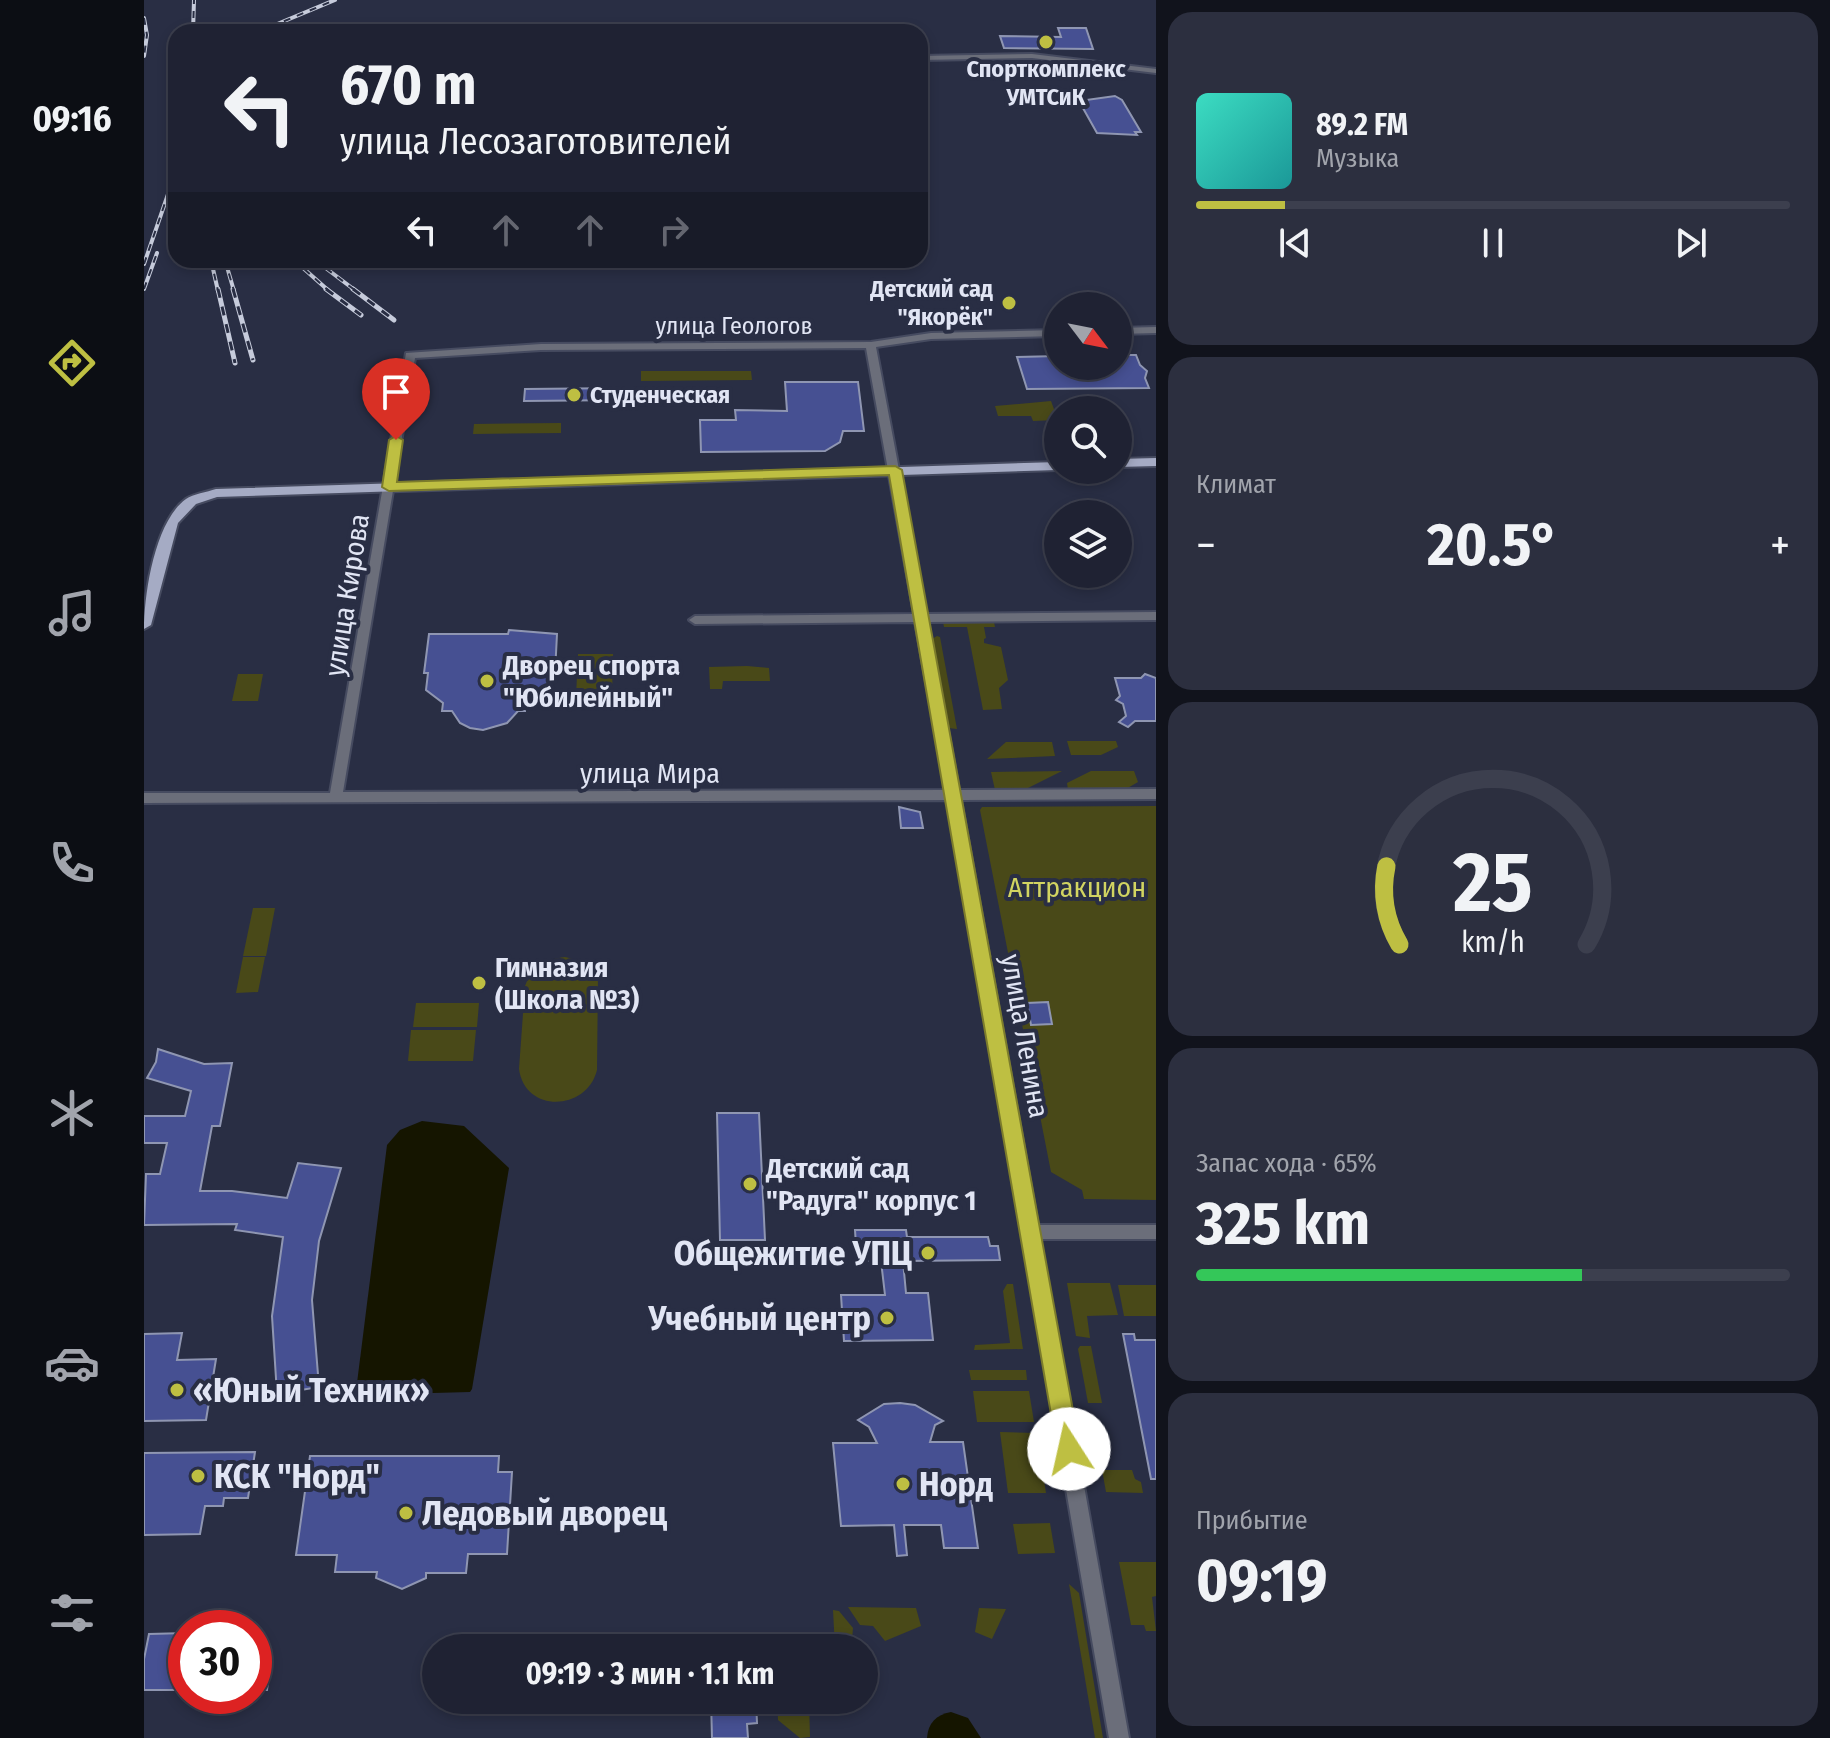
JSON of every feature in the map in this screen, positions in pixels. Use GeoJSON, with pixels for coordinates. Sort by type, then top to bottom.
{"type":"FeatureCollection","features":[{"type":"Feature","properties":{"kind":"main road"},"geometry":{"type":"LineString","coordinates":[[1132,463],[1156,462]]}},
{"type":"Feature","properties":{"kind":"main road"},"geometry":{"type":"LineString","coordinates":[[144,625],[172,522],[191,501],[216,493],[1044,466]]}},
{"type":"Feature","properties":{"kind":"street"},"geometry":{"type":"LineString","coordinates":[[928,58],[1041,56],[1156,71]]}},
{"type":"Feature","properties":{"kind":"street"},"geometry":{"type":"LineString","coordinates":[[1132,331],[1156,330]]}},
{"type":"Feature","properties":{"kind":"street","name":"улица Геологов"},"geometry":{"type":"LineString","coordinates":[[410,355],[541,347],[871,345],[931,336],[1044,333]]}},
{"type":"Feature","properties":{"kind":"street","name":"улица Ленина"},"geometry":{"type":"LineString","coordinates":[[871,345],[1119,1738]]}},
{"type":"Feature","properties":{"kind":"street","name":"улица Кирова"},"geometry":{"type":"LineString","coordinates":[[336,797],[410,355]]}},
{"type":"Feature","properties":{"kind":"street"},"geometry":{"type":"LineString","coordinates":[[695,620],[1156,616]]}},
{"type":"Feature","properties":{"kind":"street","name":"улица Мира"},"geometry":{"type":"LineString","coordinates":[[144,798],[1156,794]]}},
{"type":"Feature","properties":{"kind":"street"},"geometry":{"type":"LineString","coordinates":[[1031,1232],[1156,1232]]}},
{"type":"Feature","properties":{"kind":"green space"},"geometry":{"type":"Polygon","coordinates":[[[641,371],[751,371],[752,380],[641,381],[641,371]]]}},
{"type":"Feature","properties":{"kind":"green space"},"geometry":{"type":"Polygon","coordinates":[[[1044,402],[1044,421],[1033,421],[1031,416],[998,416],[995,406],[1044,402]]]}},
{"type":"Feature","properties":{"kind":"green space"},"geometry":{"type":"Polygon","coordinates":[[[561,423],[561,433],[473,434],[474,424],[561,423]]]}},
{"type":"Feature","properties":{"kind":"green space"},"geometry":{"type":"Polygon","coordinates":[[[943,622],[994,622],[995,627],[984,627],[984,643],[1001,647],[1008,680],[999,688],[1002,709],[983,710],[967,627],[944,627],[943,622]]]}},
{"type":"Feature","properties":{"kind":"green space"},"geometry":{"type":"Polygon","coordinates":[[[940,637],[957,729],[948,728],[932,639],[940,637]]]}},
{"type":"Feature","properties":{"kind":"green space"},"geometry":{"type":"Polygon","coordinates":[[[578,654],[613,654],[612,697],[576,697],[578,654]]]}},
{"type":"Feature","properties":{"kind":"green space"},"geometry":{"type":"Polygon","coordinates":[[[709,667],[769,668],[770,681],[723,681],[722,689],[710,689],[709,667]]]}},
{"type":"Feature","properties":{"kind":"green space"},"geometry":{"type":"Polygon","coordinates":[[[238,674],[263,674],[258,701],[232,701],[238,674]]]}},
{"type":"Feature","properties":{"kind":"green space"},"geometry":{"type":"Polygon","coordinates":[[[1067,741],[1116,741],[1118,747],[1101,755],[1071,755],[1067,741]]]}},
{"type":"Feature","properties":{"kind":"green space"},"geometry":{"type":"Polygon","coordinates":[[[1006,742],[1052,742],[1055,756],[987,759],[1006,742]]]}},
{"type":"Feature","properties":{"kind":"green space"},"geometry":{"type":"Polygon","coordinates":[[[1062,771],[1024,790],[995,790],[991,772],[1062,771]]]}},
{"type":"Feature","properties":{"kind":"green space"},"geometry":{"type":"Polygon","coordinates":[[[1091,771],[1134,771],[1138,782],[1126,789],[1068,790],[1067,783],[1091,771]]]}},
{"type":"Feature","properties":{"kind":"green space","name":"Аттракцион"},"geometry":{"type":"Polygon","coordinates":[[[1156,806],[1156,1200],[1084,1199],[1082,1190],[1051,1172],[980,810],[982,807],[1156,806]]]}},
{"type":"Feature","properties":{"kind":"green space"},"geometry":{"type":"Polygon","coordinates":[[[253,908],[275,908],[266,956],[243,956],[253,908]]]}},
{"type":"Feature","properties":{"kind":"green space"},"geometry":{"type":"Polygon","coordinates":[[[243,957],[265,957],[258,992],[236,993],[243,957]]]}},
{"type":"Feature","properties":{"kind":"green space"},"geometry":{"type":"Polygon","coordinates":[[[565,957],[584,963],[598,976],[597,1070],[591,1084],[581,1093],[570,1100],[556,1102],[532,1094],[524,1084],[519,1069],[525,986],[531,973],[540,965],[565,957]]]}},
{"type":"Feature","properties":{"kind":"green space"},"geometry":{"type":"Polygon","coordinates":[[[416,1003],[479,1003],[477,1027],[413,1027],[416,1003]]]}},
{"type":"Feature","properties":{"kind":"green space"},"geometry":{"type":"Polygon","coordinates":[[[411,1030],[476,1030],[473,1061],[408,1061],[411,1030]]]}},
{"type":"Feature","properties":{"kind":"green space"},"geometry":{"type":"Polygon","coordinates":[[[1067,1283],[1110,1283],[1118,1315],[1087,1316],[1090,1338],[1076,1336],[1067,1283]]]}},
{"type":"Feature","properties":{"kind":"green space"},"geometry":{"type":"Polygon","coordinates":[[[1007,1284],[1013,1284],[1023,1349],[974,1350],[975,1345],[1010,1343],[1003,1291],[1007,1284]]]}},
{"type":"Feature","properties":{"kind":"green space"},"geometry":{"type":"Polygon","coordinates":[[[1118,1285],[1156,1285],[1156,1316],[1124,1316],[1118,1285]]]}},
{"type":"Feature","properties":{"kind":"green space"},"geometry":{"type":"Polygon","coordinates":[[[1080,1346],[1091,1346],[1102,1403],[1088,1403],[1080,1346]]]}},
{"type":"Feature","properties":{"kind":"green space"},"geometry":{"type":"Polygon","coordinates":[[[969,1370],[1026,1370],[1027,1380],[971,1380],[969,1370]]]}},
{"type":"Feature","properties":{"kind":"green space"},"geometry":{"type":"Polygon","coordinates":[[[973,1391],[1029,1391],[1034,1422],[977,1422],[973,1391]]]}},
{"type":"Feature","properties":{"kind":"green space"},"geometry":{"type":"Polygon","coordinates":[[[1000,1432],[1037,1433],[1046,1493],[1008,1493],[1000,1432]]]}},
{"type":"Feature","properties":{"kind":"green space"},"geometry":{"type":"Polygon","coordinates":[[[1102,1470],[1132,1470],[1135,1479],[1141,1482],[1143,1493],[1106,1492],[1102,1470]]]}},
{"type":"Feature","properties":{"kind":"green space"},"geometry":{"type":"Polygon","coordinates":[[[1050,1523],[1055,1553],[1018,1554],[1013,1524],[1050,1523]]]}},
{"type":"Feature","properties":{"kind":"green space"},"geometry":{"type":"Polygon","coordinates":[[[1119,1562],[1156,1562],[1156,1596],[1152,1597],[1156,1631],[1146,1631],[1144,1625],[1131,1625],[1119,1562]]]}},
{"type":"Feature","properties":{"kind":"green space"},"geometry":{"type":"Polygon","coordinates":[[[1069,1584],[1079,1593],[1103,1738],[1095,1738],[1069,1584]]]}},
{"type":"Feature","properties":{"kind":"green space"},"geometry":{"type":"Polygon","coordinates":[[[848,1607],[916,1608],[921,1626],[885,1641],[873,1626],[860,1625],[848,1607]]]}},
{"type":"Feature","properties":{"kind":"green space"},"geometry":{"type":"Polygon","coordinates":[[[979,1608],[1006,1609],[992,1639],[975,1632],[979,1608]]]}},
{"type":"Feature","properties":{"kind":"green space"},"geometry":{"type":"Polygon","coordinates":[[[833,1610],[839,1611],[853,1628],[852,1634],[834,1634],[833,1610]]]}},
{"type":"Feature","properties":{"kind":"green space"},"geometry":{"type":"Polygon","coordinates":[[[778,1714],[809,1714],[810,1737],[800,1738],[778,1720],[778,1714]]]}},
{"type":"Feature","properties":{"kind":"shaded area"},"geometry":{"type":"Polygon","coordinates":[[[422,1121],[464,1126],[509,1168],[472,1389],[470,1392],[360,1395],[356,1391],[387,1145],[400,1130],[422,1121]]]}},
{"type":"Feature","properties":{"kind":"shaded area"},"geometry":{"type":"Polygon","coordinates":[[[951,1712],[968,1718],[981,1738],[927,1738],[934,1720],[951,1712]]]}},
{"type":"Feature","properties":{"kind":"building","name":"Спорткомплекс УМТСиК"},"geometry":{"type":"Polygon","coordinates":[[[1058,28],[1086,28],[1093,49],[1004,48],[1000,36],[1061,37],[1058,28]]]}},
{"type":"Feature","properties":{"kind":"building"},"geometry":{"type":"Polygon","coordinates":[[[1115,96],[1122,100],[1141,132],[1135,132],[1137,135],[1097,133],[1079,101],[1115,96]]]}},
{"type":"Feature","properties":{"kind":"building"},"geometry":{"type":"Polygon","coordinates":[[[1132,355],[1136,355],[1147,371],[1145,378],[1149,388],[1027,389],[1017,357],[1044,356],[1044,380],[1132,380],[1132,355]]]}},
{"type":"Feature","properties":{"kind":"building"},"geometry":{"type":"Polygon","coordinates":[[[785,382],[858,382],[864,431],[843,431],[840,442],[825,451],[701,452],[700,420],[736,420],[735,410],[787,411],[785,382]]]}},
{"type":"Feature","properties":{"kind":"building","name":"Студенческая"},"geometry":{"type":"Polygon","coordinates":[[[625,388],[625,400],[524,401],[525,389],[625,388]]]}},
{"type":"Feature","properties":{"kind":"building","name":"Дворец спорта \"Юбилейный\""},"geometry":{"type":"Polygon","coordinates":[[[509,630],[557,634],[555,673],[548,673],[547,689],[525,701],[525,711],[518,711],[507,723],[483,730],[470,728],[460,723],[452,711],[442,711],[443,703],[426,690],[428,673],[424,673],[429,634],[508,634],[509,630]]]}},
{"type":"Feature","properties":{"kind":"building"},"geometry":{"type":"Polygon","coordinates":[[[1145,674],[1156,678],[1156,721],[1135,721],[1128,727],[1119,722],[1126,716],[1123,704],[1116,700],[1120,696],[1115,678],[1141,678],[1145,674]]]}},
{"type":"Feature","properties":{"kind":"building"},"geometry":{"type":"Polygon","coordinates":[[[899,807],[920,812],[923,828],[901,828],[899,807]]]}},
{"type":"Feature","properties":{"kind":"building"},"geometry":{"type":"Polygon","coordinates":[[[1048,1002],[1052,1024],[1031,1025],[1027,1003],[1048,1002]]]}},
{"type":"Feature","properties":{"kind":"building"},"geometry":{"type":"Polygon","coordinates":[[[158,1049],[204,1064],[232,1063],[220,1126],[212,1126],[200,1191],[232,1191],[287,1198],[298,1163],[341,1168],[319,1241],[312,1300],[319,1387],[277,1394],[272,1316],[283,1237],[235,1230],[237,1224],[144,1225],[146,1174],[160,1174],[167,1143],[144,1143],[144,1116],[185,1116],[191,1091],[147,1078],[156,1062],[158,1049]]]}},
{"type":"Feature","properties":{"kind":"building"},"geometry":{"type":"Polygon","coordinates":[[[717,1113],[759,1113],[765,1240],[720,1240],[717,1113]]]}},
{"type":"Feature","properties":{"kind":"building"},"geometry":{"type":"Polygon","coordinates":[[[855,1230],[906,1230],[907,1237],[988,1237],[990,1246],[998,1246],[1000,1260],[903,1261],[906,1293],[928,1293],[933,1340],[844,1341],[841,1295],[885,1295],[881,1261],[857,1261],[855,1230]]]}},
{"type":"Feature","properties":{"kind":"building","name":"«Юный Техник»"},"geometry":{"type":"Polygon","coordinates":[[[182,1333],[177,1360],[216,1359],[206,1420],[144,1421],[144,1334],[182,1333]]]}},
{"type":"Feature","properties":{"kind":"building"},"geometry":{"type":"Polygon","coordinates":[[[1123,1334],[1134,1334],[1135,1340],[1156,1340],[1156,1479],[1151,1479],[1123,1334]]]}},
{"type":"Feature","properties":{"kind":"building","name":"Норд"},"geometry":{"type":"Polygon","coordinates":[[[884,1404],[915,1405],[943,1421],[935,1425],[930,1442],[963,1442],[978,1548],[944,1548],[941,1525],[904,1525],[907,1555],[897,1556],[894,1525],[841,1526],[833,1443],[877,1443],[869,1427],[858,1420],[884,1404]]]}},
{"type":"Feature","properties":{"kind":"building","name":"КСК \"Норд\""},"geometry":{"type":"Polygon","coordinates":[[[255,1452],[248,1498],[224,1498],[223,1506],[205,1506],[200,1534],[144,1535],[144,1453],[255,1452]]]}},
{"type":"Feature","properties":{"kind":"building","name":"Ледовый дворец"},"geometry":{"type":"Polygon","coordinates":[[[310,1456],[499,1456],[498,1472],[512,1472],[507,1554],[468,1554],[466,1573],[426,1573],[426,1578],[402,1589],[376,1578],[377,1572],[335,1572],[337,1555],[296,1555],[310,1456]]]}},
{"type":"Feature","properties":{"kind":"building"},"geometry":{"type":"Polygon","coordinates":[[[168,1633],[168,1690],[144,1690],[144,1659],[149,1634],[168,1633]]]}},
{"type":"Feature","properties":{"kind":"building"},"geometry":{"type":"Polygon","coordinates":[[[711,1714],[757,1714],[757,1723],[747,1724],[748,1738],[712,1738],[711,1714]]]}},
{"type":"Feature","properties":{"kind":"railway"},"geometry":{"type":"LineString","coordinates":[[193,24],[194,0]]}},
{"type":"Feature","properties":{"kind":"railway"},"geometry":{"type":"LineString","coordinates":[[277,24],[335,0]]}},
{"type":"Feature","properties":{"kind":"railway"},"geometry":{"type":"LineString","coordinates":[[144,18],[147,35],[144,56]]}},
{"type":"Feature","properties":{"kind":"railway"},"geometry":{"type":"LineString","coordinates":[[144,264],[168,194]]}},
{"type":"Feature","properties":{"kind":"railway"},"geometry":{"type":"LineString","coordinates":[[144,289],[157,253]]}},
{"type":"Feature","properties":{"kind":"railway"},"geometry":{"type":"LineString","coordinates":[[213,268],[218,291]]}},
{"type":"Feature","properties":{"kind":"railway"},"geometry":{"type":"LineString","coordinates":[[227,268],[234,291]]}},
{"type":"Feature","properties":{"kind":"railway"},"geometry":{"type":"LineString","coordinates":[[303,268],[329,291]]}},
{"type":"Feature","properties":{"kind":"railway"},"geometry":{"type":"LineString","coordinates":[[326,268],[356,291]]}},
{"type":"Feature","properties":{"kind":"railway"},"geometry":{"type":"LineString","coordinates":[[218,289],[235,363]]}},
{"type":"Feature","properties":{"kind":"railway"},"geometry":{"type":"LineString","coordinates":[[233,289],[253,360]]}},
{"type":"Feature","properties":{"kind":"railway"},"geometry":{"type":"LineString","coordinates":[[326,289],[361,315]]}},
{"type":"Feature","properties":{"kind":"railway"},"geometry":{"type":"LineString","coordinates":[[353,289],[394,320]]}},
{"type":"Feature","properties":{"kind":"place","name":"Спорткомплекс УМТСиК"},"geometry":{"type":"Point","coordinates":[1046,42]}},
{"type":"Feature","properties":{"kind":"place","name":"Детский сад \"Якорёк\""},"geometry":{"type":"Point","coordinates":[1009,303]}},
{"type":"Feature","properties":{"kind":"place","name":"Студенческая"},"geometry":{"type":"Point","coordinates":[574,395]}},
{"type":"Feature","properties":{"kind":"place","name":"Дворец спорта \"Юбилейный\""},"geometry":{"type":"Point","coordinates":[487,681]}},
{"type":"Feature","properties":{"kind":"place","name":"Гимназия (Школа №3)"},"geometry":{"type":"Point","coordinates":[479,983]}},
{"type":"Feature","properties":{"kind":"place","name":"Детский сад \"Радуга\" корпус 1"},"geometry":{"type":"Point","coordinates":[750,1184]}},
{"type":"Feature","properties":{"kind":"place","name":"Общежитие УПЦ"},"geometry":{"type":"Point","coordinates":[928,1253]}},
{"type":"Feature","properties":{"kind":"place","name":"Учебный центр"},"geometry":{"type":"Point","coordinates":[887,1318]}},
{"type":"Feature","properties":{"kind":"place","name":"«Юный Техник»"},"geometry":{"type":"Point","coordinates":[177,1390]}},
{"type":"Feature","properties":{"kind":"place","name":"КСК \"Норд\""},"geometry":{"type":"Point","coordinates":[198,1476]}},
{"type":"Feature","properties":{"kind":"place","name":"Норд"},"geometry":{"type":"Point","coordinates":[903,1484]}},
{"type":"Feature","properties":{"kind":"place","name":"Ледовый дворец"},"geometry":{"type":"Point","coordinates":[406,1513]}},
{"type":"Feature","properties":{"kind":"route"},"geometry":{"type":"LineString","coordinates":[[396,440],[389,487],[895,470],[1069,1449]]}}]}
